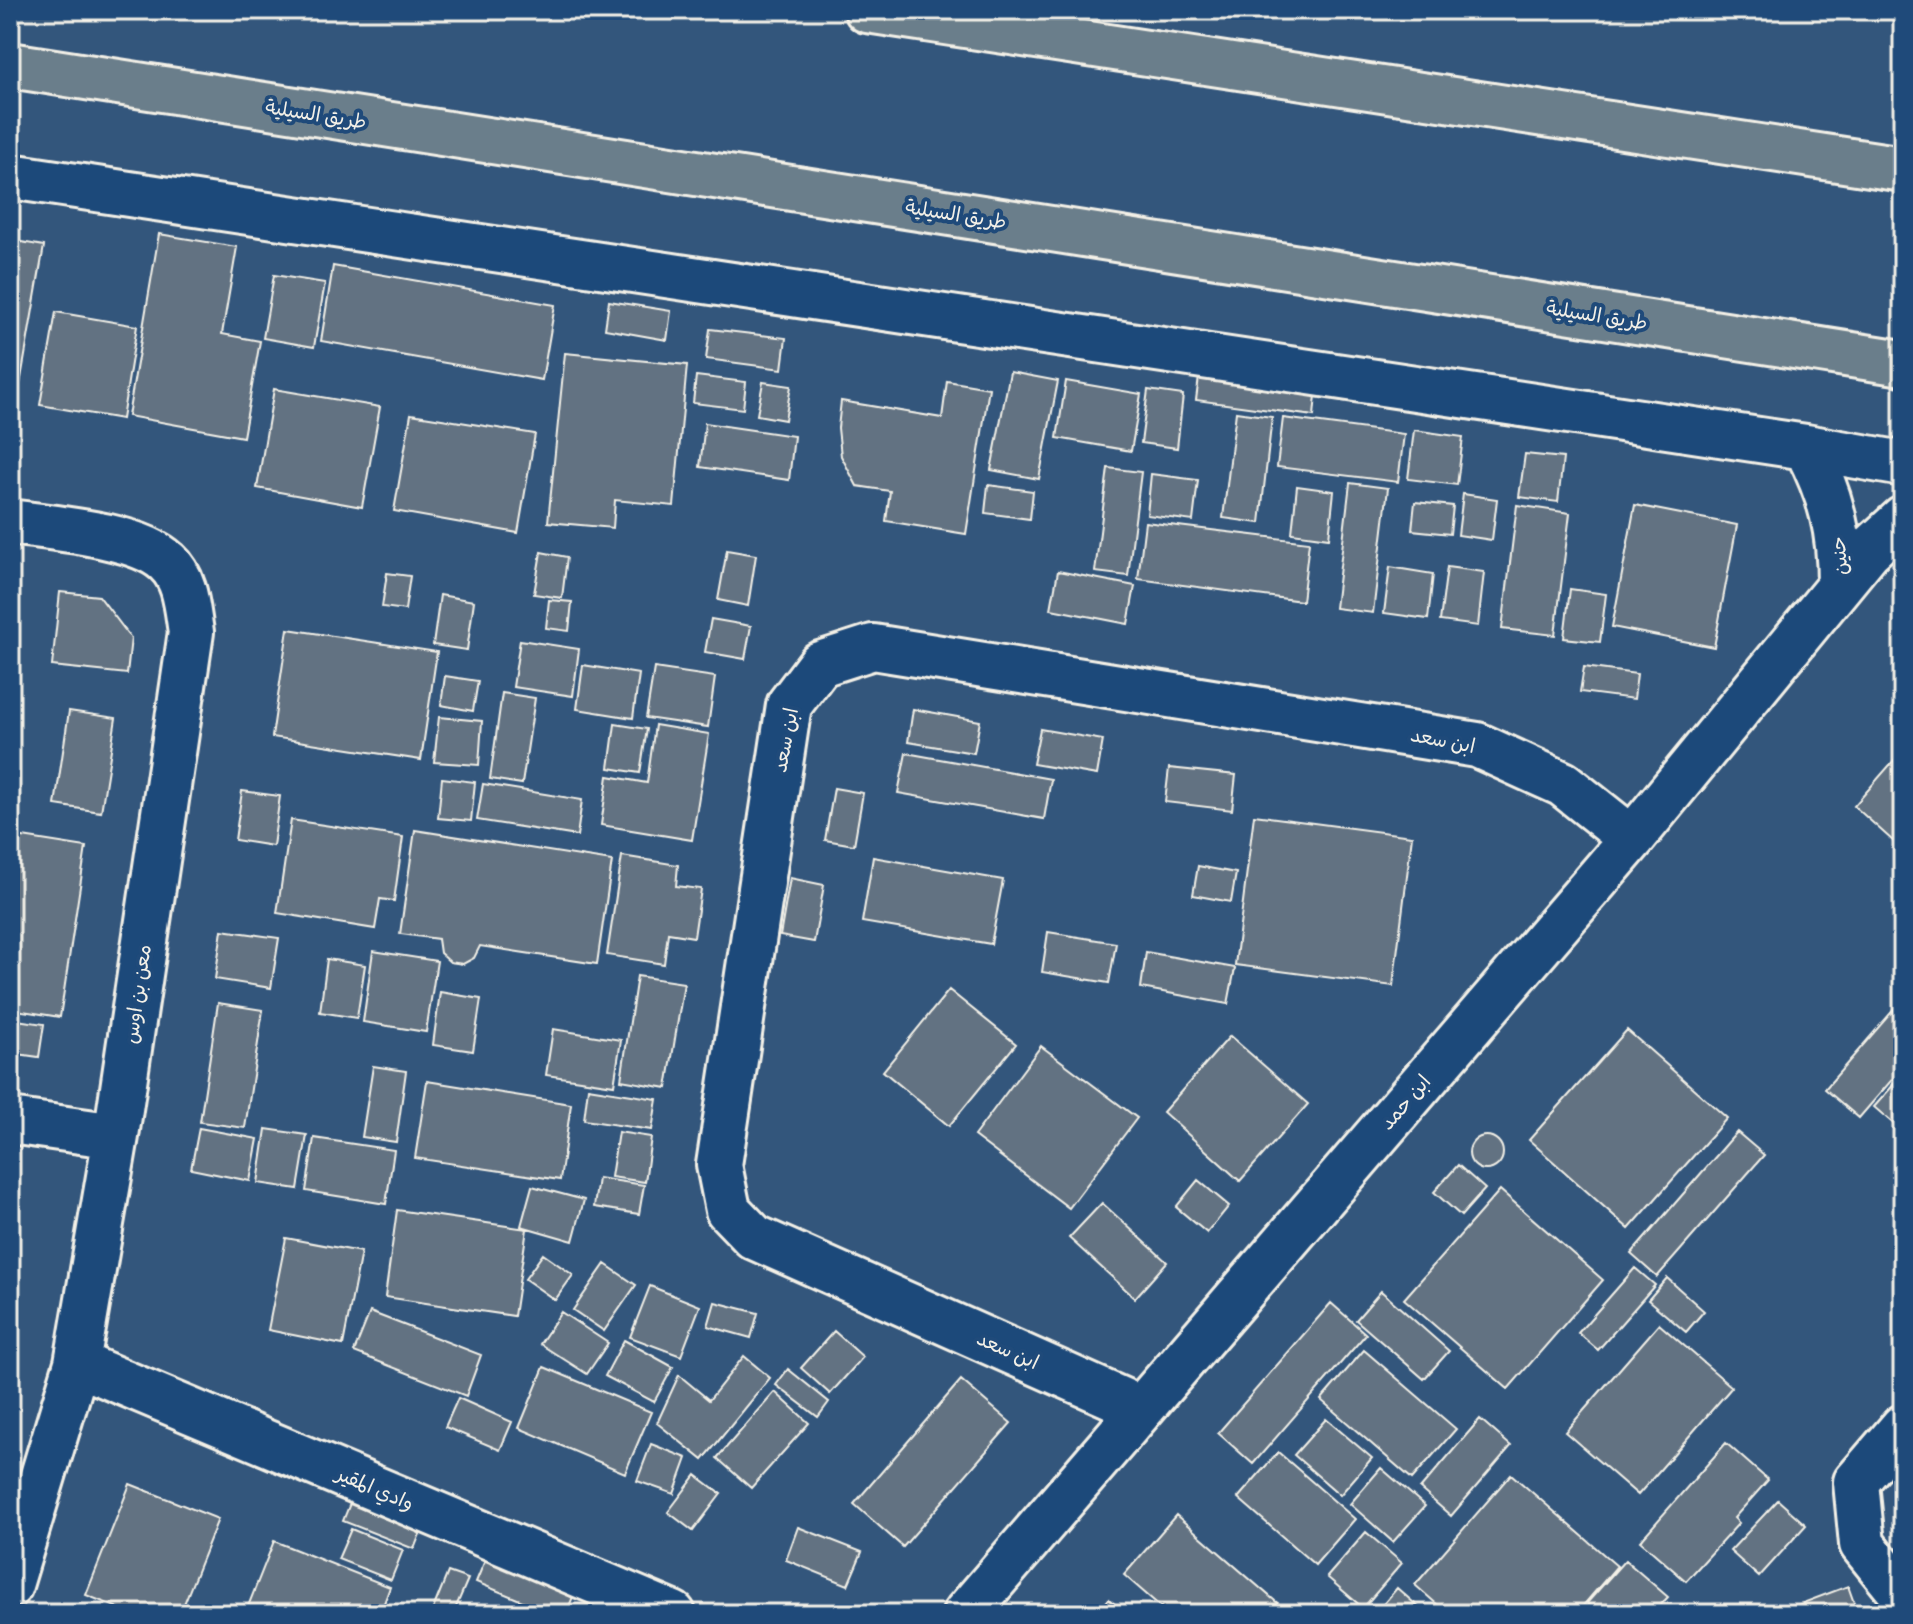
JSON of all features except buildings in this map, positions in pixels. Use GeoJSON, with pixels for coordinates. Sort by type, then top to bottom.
{"type":"FeatureCollection","features":[{"type":"Feature","properties":{"kind":"main road"},"geometry":{"type":"LineString","coordinates":[[867,10],[1903,169]]}},
{"type":"Feature","properties":{"kind":"main road","name":"طريق السيلية"},"geometry":{"type":"LineString","coordinates":[[10,65],[1903,363]]}},
{"type":"Feature","properties":{"kind":"street"},"geometry":{"type":"LineString","coordinates":[[10,176],[1903,464]]}},
{"type":"Feature","properties":{"kind":"street","name":"حنين"},"geometry":{"type":"LineString","coordinates":[[1806,447],[1830,499],[1837,527],[1840,585]]}},
{"type":"Feature","properties":{"kind":"street","name":"حنين"},"geometry":{"type":"LineString","coordinates":[[1840,585],[1868,551],[1903,519]]}},
{"type":"Feature","properties":{"kind":"street","name":"معن بن اوس"},"geometry":{"type":"LineString","coordinates":[[10,522],[131,542],[167,562],[185,591],[191,632],[116,1136],[77,1363],[10,1585]]}},
{"type":"Feature","properties":{"kind":"street","name":"ابن حمد"},"geometry":{"type":"LineString","coordinates":[[965,1614],[1632,839],[1840,585]]}},
{"type":"Feature","properties":{"kind":"street","name":"ابن سعد"},"geometry":{"type":"LineString","coordinates":[[1141,1409],[754,1237],[728,1210],[719,1165],[789,705],[820,664],[873,647],[1477,745],[1563,784],[1632,839]]}},
{"type":"Feature","properties":{"kind":"street"},"geometry":{"type":"LineString","coordinates":[[10,1121],[116,1136]]}},
{"type":"Feature","properties":{"kind":"street","name":"وادي المقير"},"geometry":{"type":"LineString","coordinates":[[77,1363],[673,1614]]}},
{"type":"Feature","properties":{"kind":"street"},"geometry":{"type":"LineString","coordinates":[[1903,1427],[1856,1482],[1862,1544],[1903,1595]]}}]}
